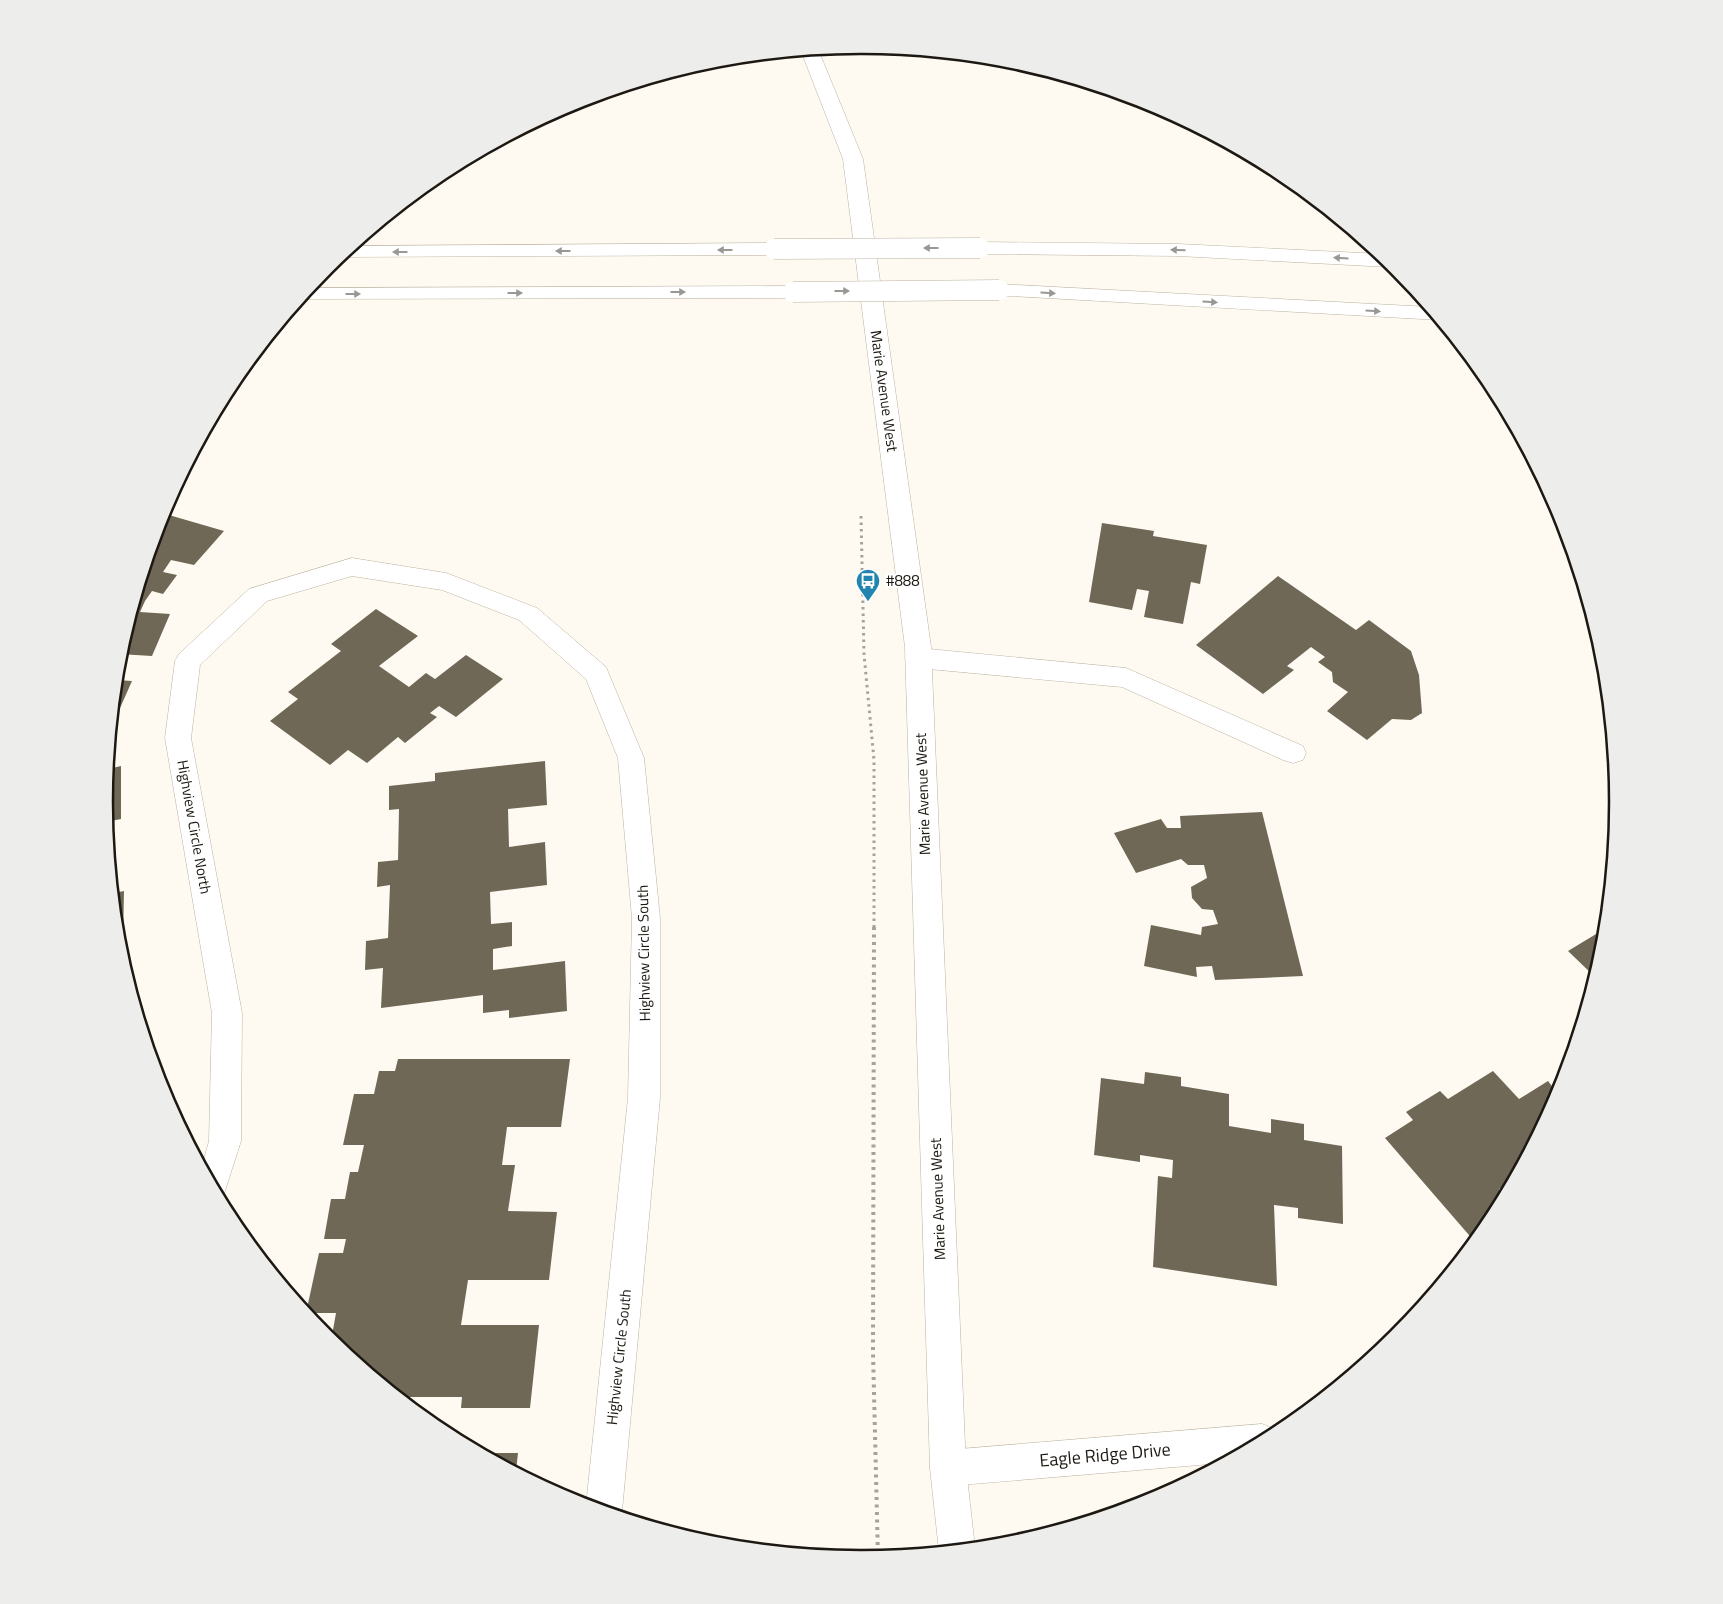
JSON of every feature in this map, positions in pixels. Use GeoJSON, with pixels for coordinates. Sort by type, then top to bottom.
{"type":"FeatureCollection","features":[{"type":"Feature","properties":{"kind":"main road","name":"Marie Avenue West"},"geometry":{"type":"LineString","coordinates":[[812,55],[852,159],[918,658],[948,1468],[956,1544]]}},
{"type":"Feature","properties":{"kind":"main road"},"geometry":{"type":"LineString","coordinates":[[354,252],[980,248],[1178,250],[1377,259]]}},
{"type":"Feature","properties":{"kind":"main road"},"geometry":{"type":"LineString","coordinates":[[313,294],[999,290],[1428,314]]}},
{"type":"Feature","properties":{"kind":"main road","name":"Highview Circle North"},"geometry":{"type":"LineString","coordinates":[[214,1178],[225,1141],[227,1013],[178,738],[188,661],[258,595],[352,567]]}},
{"type":"Feature","properties":{"kind":"main road","name":"Highview Circle South"},"geometry":{"type":"LineString","coordinates":[[352,567],[446,582],[528,614],[597,674],[631,758],[646,918],[644,1098],[605,1505]]}},
{"type":"Feature","properties":{"kind":"main road"},"geometry":{"type":"LineString","coordinates":[[918,658],[1126,678],[1292,753]]}},
{"type":"Feature","properties":{"kind":"main road","name":"Eagle Ridge Drive"},"geometry":{"type":"LineString","coordinates":[[948,1468],[1247,1443]]}},
{"type":"Feature","properties":{"kind":"path"},"geometry":{"type":"LineString","coordinates":[[860,507],[864,654],[874,760],[873,1352],[878,1550]]}},
{"type":"Feature","properties":{"kind":"building"},"geometry":{"type":"Polygon","coordinates":[[[170,515],[224,531],[194,565],[171,560],[163,572],[177,575],[163,594],[152,591],[145,601],[140,612],[170,614],[152,656],[128,655],[139,608],[153,561],[170,515]]]}},
{"type":"Feature","properties":{"kind":"building"},"geometry":{"type":"Polygon","coordinates":[[[1102,523],[1154,531],[1153,536],[1207,545],[1200,584],[1191,582],[1183,624],[1144,617],[1149,591],[1137,589],[1132,610],[1089,602],[1102,523]]]}},
{"type":"Feature","properties":{"kind":"building"},"geometry":{"type":"Polygon","coordinates":[[[1278,576],[1356,630],[1369,620],[1411,651],[1419,675],[1422,713],[1411,720],[1392,719],[1367,740],[1327,711],[1348,692],[1333,682],[1332,672],[1318,662],[1325,657],[1311,647],[1287,666],[1294,670],[1263,694],[1196,645],[1278,576]]]}},
{"type":"Feature","properties":{"kind":"building"},"geometry":{"type":"Polygon","coordinates":[[[376,609],[418,636],[379,666],[409,687],[426,673],[435,679],[466,655],[503,679],[456,717],[439,706],[430,713],[437,717],[405,743],[398,737],[367,763],[348,750],[330,765],[270,721],[298,699],[288,692],[341,651],[331,644],[376,609]]]}},
{"type":"Feature","properties":{"kind":"building"},"geometry":{"type":"Polygon","coordinates":[[[124,680],[132,681],[119,709],[124,680]]]}},
{"type":"Feature","properties":{"kind":"building"},"geometry":{"type":"Polygon","coordinates":[[[545,761],[547,805],[508,809],[509,847],[545,842],[547,885],[490,892],[491,924],[512,922],[512,946],[493,949],[493,970],[565,961],[567,1011],[509,1018],[509,1010],[483,1013],[483,995],[381,1008],[383,968],[365,970],[366,941],[388,938],[390,885],[377,887],[378,862],[398,860],[399,809],[389,810],[389,786],[435,781],[435,773],[545,761]]]}},
{"type":"Feature","properties":{"kind":"building"},"geometry":{"type":"Polygon","coordinates":[[[121,766],[121,819],[114,820],[113,802],[114,768],[121,766]]]}},
{"type":"Feature","properties":{"kind":"building"},"geometry":{"type":"Polygon","coordinates":[[[1262,812],[1303,976],[1215,980],[1212,966],[1196,967],[1197,977],[1144,966],[1151,925],[1201,935],[1202,927],[1218,924],[1213,910],[1202,909],[1192,898],[1191,887],[1207,878],[1204,865],[1188,865],[1181,859],[1136,873],[1114,833],[1161,819],[1167,828],[1181,828],[1180,816],[1262,812]]]}},
{"type":"Feature","properties":{"kind":"building"},"geometry":{"type":"Polygon","coordinates":[[[124,891],[123,920],[120,900],[119,892],[124,891]]]}},
{"type":"Feature","properties":{"kind":"building"},"geometry":{"type":"Polygon","coordinates":[[[1597,933],[1590,972],[1568,951],[1597,933]]]}},
{"type":"Feature","properties":{"kind":"building"},"geometry":{"type":"Polygon","coordinates":[[[398,1059],[570,1059],[561,1127],[507,1127],[502,1165],[515,1165],[508,1211],[557,1212],[549,1280],[468,1280],[461,1325],[539,1325],[530,1408],[461,1408],[462,1397],[407,1397],[368,1365],[333,1332],[336,1313],[316,1313],[308,1305],[319,1253],[343,1253],[346,1239],[324,1239],[331,1199],[345,1199],[350,1172],[358,1172],[364,1145],[343,1145],[354,1094],[374,1094],[379,1071],[395,1071],[398,1059]]]}},
{"type":"Feature","properties":{"kind":"building"},"geometry":{"type":"Polygon","coordinates":[[[1493,1071],[1519,1099],[1548,1081],[1553,1088],[1533,1133],[1510,1176],[1504,1186],[1499,1189],[1501,1191],[1470,1237],[1385,1138],[1413,1120],[1406,1112],[1440,1091],[1448,1099],[1493,1071]]]}},
{"type":"Feature","properties":{"kind":"building"},"geometry":{"type":"Polygon","coordinates":[[[1145,1072],[1181,1077],[1181,1086],[1229,1094],[1229,1126],[1271,1133],[1271,1119],[1304,1124],[1304,1140],[1342,1146],[1343,1224],[1298,1218],[1298,1208],[1274,1205],[1277,1286],[1153,1267],[1158,1176],[1172,1178],[1173,1160],[1140,1155],[1140,1162],[1094,1155],[1101,1078],[1144,1084],[1145,1072]]]}},
{"type":"Feature","properties":{"kind":"building"},"geometry":{"type":"Polygon","coordinates":[[[493,1453],[518,1453],[517,1465],[493,1453]]]}},
{"type":"Feature","properties":{"kind":"place","name":"#888"},"geometry":{"type":"Point","coordinates":[868,602]}}]}
